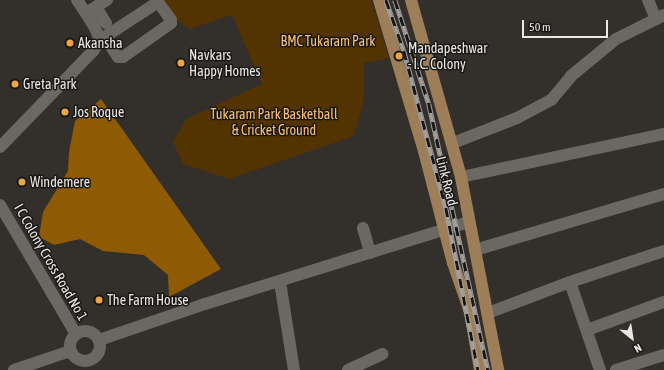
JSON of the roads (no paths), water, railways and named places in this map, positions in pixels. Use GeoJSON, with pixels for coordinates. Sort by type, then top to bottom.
{"type":"FeatureCollection","features":[{"type":"Feature","properties":{"kind":"main road","name":"Link Road"},"geometry":{"type":"LineString","coordinates":[[379,0],[424,151],[444,229],[470,312],[480,370]]}},
{"type":"Feature","properties":{"kind":"main road","name":"Link Road"},"geometry":{"type":"LineString","coordinates":[[411,0],[453,143],[461,177],[498,370]]}},
{"type":"Feature","properties":{"kind":"street"},"geometry":{"type":"LineString","coordinates":[[78,0],[106,23]]}},
{"type":"Feature","properties":{"kind":"street"},"geometry":{"type":"LineString","coordinates":[[91,10],[107,0]]}},
{"type":"Feature","properties":{"kind":"street"},"geometry":{"type":"LineString","coordinates":[[453,143],[517,118],[552,99],[571,76],[616,39],[660,17],[648,0]]}},
{"type":"Feature","properties":{"kind":"street"},"geometry":{"type":"LineString","coordinates":[[0,147],[93,51],[102,38],[158,2],[171,20],[171,23],[124,57],[118,57],[102,38],[91,10]]}},
{"type":"Feature","properties":{"kind":"street"},"geometry":{"type":"LineString","coordinates":[[461,177],[664,134]]}},
{"type":"Feature","properties":{"kind":"street"},"geometry":{"type":"LineString","coordinates":[[475,250],[664,194]]}},
{"type":"Feature","properties":{"kind":"street","name":"I C Colony Cross Road No 1"},"geometry":{"type":"LineString","coordinates":[[0,205],[76,334]]}},
{"type":"Feature","properties":{"kind":"street"},"geometry":{"type":"LineString","coordinates":[[99,340],[469,222]]}},
{"type":"Feature","properties":{"kind":"street"},"geometry":{"type":"LineString","coordinates":[[366,227],[372,252]]}},
{"type":"Feature","properties":{"kind":"street"},"geometry":{"type":"LineString","coordinates":[[488,313],[570,282],[664,251]]}},
{"type":"Feature","properties":{"kind":"street"},"geometry":{"type":"LineString","coordinates":[[280,282],[294,370]]}},
{"type":"Feature","properties":{"kind":"street"},"geometry":{"type":"LineString","coordinates":[[570,282],[600,370]]}},
{"type":"Feature","properties":{"kind":"street"},"geometry":{"type":"LineString","coordinates":[[587,330],[664,302]]}},
{"type":"Feature","properties":{"kind":"street"},"geometry":{"type":"LineString","coordinates":[[90,332],[99,340],[98,354],[86,366],[76,359],[70,351],[70,342],[76,334],[90,332]]}},
{"type":"Feature","properties":{"kind":"street"},"geometry":{"type":"LineString","coordinates":[[14,370],[70,351]]}},
{"type":"Feature","properties":{"kind":"street"},"geometry":{"type":"LineString","coordinates":[[348,370],[383,354]]}},
{"type":"Feature","properties":{"kind":"street"},"geometry":{"type":"LineString","coordinates":[[616,370],[664,355]]}},
{"type":"Feature","properties":{"kind":"railway"},"geometry":{"type":"LineString","coordinates":[[386,0],[404,51],[446,208],[478,370]]}},
{"type":"Feature","properties":{"kind":"railway"},"geometry":{"type":"LineString","coordinates":[[395,0],[429,104],[488,370]]}},
{"type":"Feature","properties":{"kind":"place","name":"Akansha"},"geometry":{"type":"Point","coordinates":[70,43]}},
{"type":"Feature","properties":{"kind":"place","name":"Mandapeshwar - I.C. Colony"},"geometry":{"type":"Point","coordinates":[399,56]}},
{"type":"Feature","properties":{"kind":"place","name":"Navkars Happy Homes"},"geometry":{"type":"Point","coordinates":[181,63]}},
{"type":"Feature","properties":{"kind":"place","name":"Greta Park"},"geometry":{"type":"Point","coordinates":[15,84]}},
{"type":"Feature","properties":{"kind":"place","name":"Jos Roque"},"geometry":{"type":"Point","coordinates":[65,112]}},
{"type":"Feature","properties":{"kind":"place","name":"Windemere"},"geometry":{"type":"Point","coordinates":[22,182]}},
{"type":"Feature","properties":{"kind":"place","name":"The Farm House"},"geometry":{"type":"Point","coordinates":[99,300]}},
{"type":"Feature","properties":{"kind":"park label","name":"BMC Tukaram Park"},"geometry":{"type":"Point","coordinates":[328,41]}},
{"type":"Feature","properties":{"kind":"park label","name":"Tukaram Park Basketball & Cricket Ground"},"geometry":{"type":"Point","coordinates":[274,122]}}]}
